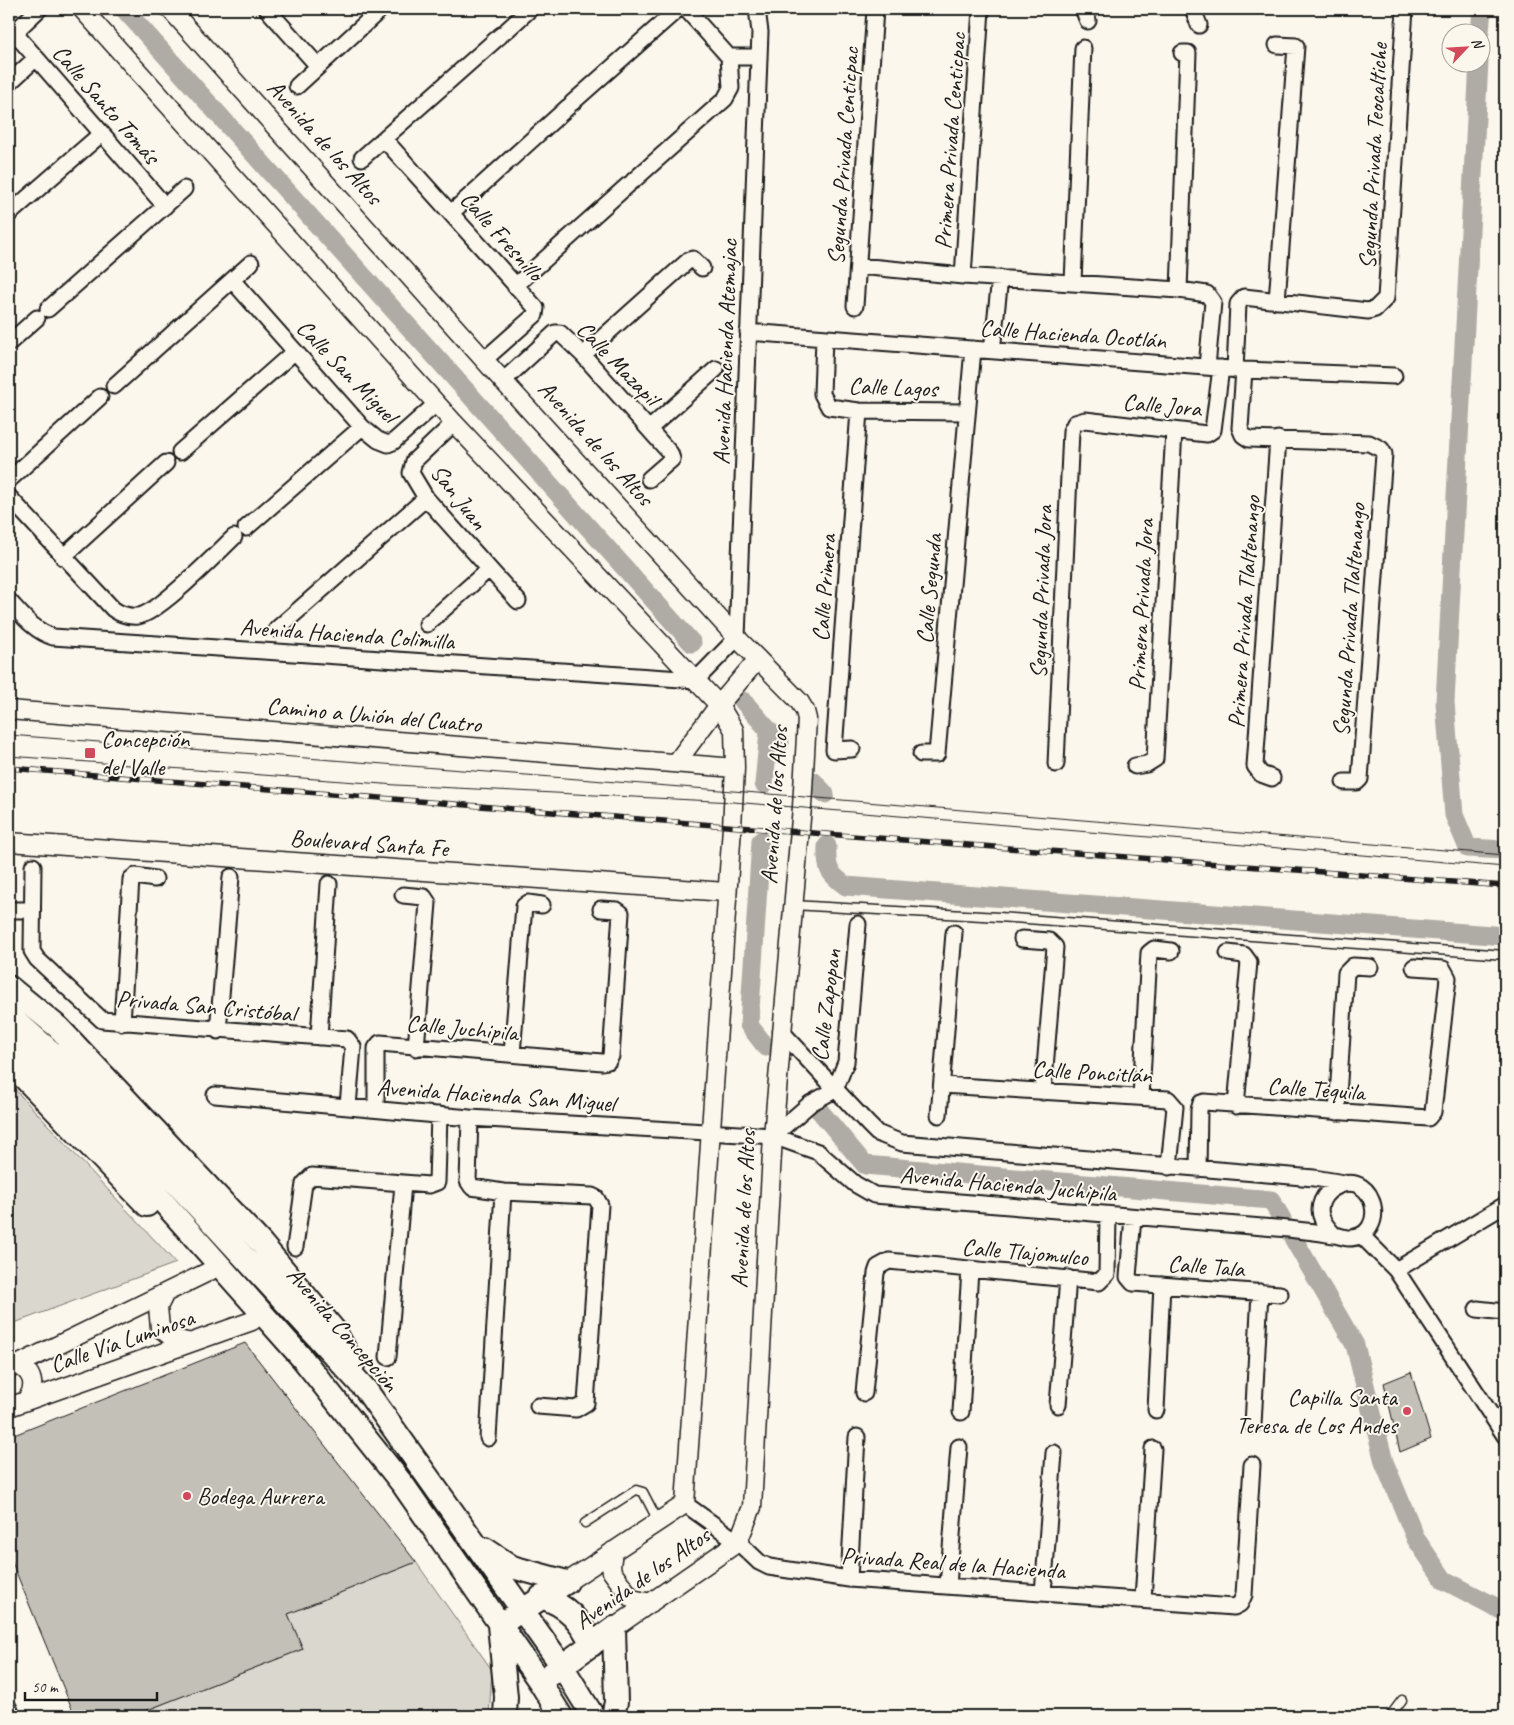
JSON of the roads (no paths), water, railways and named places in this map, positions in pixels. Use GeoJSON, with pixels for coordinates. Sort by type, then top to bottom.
{"type":"FeatureCollection","features":[{"type":"Feature","properties":{"kind":"main road"},"geometry":{"type":"LineString","coordinates":[[9,987],[59,1028],[262,1244],[335,1331],[366,1390]]}},
{"type":"Feature","properties":{"kind":"main road","name":"Avenida Concepción"},"geometry":{"type":"LineString","coordinates":[[9,1015],[73,1071],[366,1390],[562,1666],[584,1713]]}},
{"type":"Feature","properties":{"kind":"main road"},"geometry":{"type":"LineString","coordinates":[[9,1041],[60,1086],[302,1358],[341,1410],[404,1486],[540,1682],[561,1716]]}},
{"type":"Feature","properties":{"kind":"main road"},"geometry":{"type":"LineString","coordinates":[[9,1062],[210,1271],[289,1365],[341,1410]]}},
{"type":"Feature","properties":{"kind":"main road"},"geometry":{"type":"LineString","coordinates":[[475,1543],[512,1566],[567,1582]]}},
{"type":"Feature","properties":{"kind":"main road","name":"Avenida de los Altos"},"geometry":{"type":"LineString","coordinates":[[500,1625],[567,1582]]}},
{"type":"Feature","properties":{"kind":"main road"},"geometry":{"type":"LineString","coordinates":[[542,1597],[557,1602],[573,1615],[585,1630],[592,1645]]}},
{"type":"Feature","properties":{"kind":"main road"},"geometry":{"type":"LineString","coordinates":[[500,1625],[506,1697],[504,1716]]}},
{"type":"Feature","properties":{"kind":"main road"},"geometry":{"type":"LineString","coordinates":[[613,1716],[616,1702],[614,1628]]}},
{"type":"Feature","properties":{"kind":"main road","name":"Avenida de los Altos"},"geometry":{"type":"LineString","coordinates":[[540,1682],[614,1628]]}},
{"type":"Feature","properties":{"kind":"street","name":"Calle Santo Tomás"},"geometry":{"type":"LineString","coordinates":[[39,9],[20,28],[17,34],[101,134],[165,206]]}},
{"type":"Feature","properties":{"kind":"street","name":"Avenida de los Altos"},"geometry":{"type":"LineString","coordinates":[[82,9],[454,423],[719,705],[734,730],[735,768],[685,1504],[567,1582]]}},
{"type":"Feature","properties":{"kind":"street","name":"Avenida de los Altos"},"geometry":{"type":"LineString","coordinates":[[170,9],[484,360],[737,638],[799,702],[807,719],[802,808],[773,1136],[752,1506],[738,1542],[614,1628]]}},
{"type":"Feature","properties":{"kind":"street"},"geometry":{"type":"LineString","coordinates":[[267,9],[318,66]]}},
{"type":"Feature","properties":{"kind":"street"},"geometry":{"type":"LineString","coordinates":[[297,86],[381,9]]}},
{"type":"Feature","properties":{"kind":"street"},"geometry":{"type":"LineString","coordinates":[[362,158],[530,9]]}},
{"type":"Feature","properties":{"kind":"street"},"geometry":{"type":"LineString","coordinates":[[451,213],[678,9]]}},
{"type":"Feature","properties":{"kind":"street"},"geometry":{"type":"LineString","coordinates":[[515,286],[725,100],[731,88],[729,57],[686,9]]}},
{"type":"Feature","properties":{"kind":"street","name":"Avenida Hacienda Atemajac"},"geometry":{"type":"LineString","coordinates":[[737,638],[760,32],[757,9]]}},
{"type":"Feature","properties":{"kind":"street","name":"Segunda Privada Centicpac"},"geometry":{"type":"LineString","coordinates":[[855,306],[875,9]]}},
{"type":"Feature","properties":{"kind":"street","name":"Primera Privada Centicpac"},"geometry":{"type":"LineString","coordinates":[[963,276],[981,9]]}},
{"type":"Feature","properties":{"kind":"street"},"geometry":{"type":"LineString","coordinates":[[1193,9],[1199,25]]}},
{"type":"Feature","properties":{"kind":"street","name":"Segunda Privada Teocaltiche"},"geometry":{"type":"LineString","coordinates":[[1277,301],[1368,311],[1381,304],[1388,290],[1405,9]]}},
{"type":"Feature","properties":{"kind":"street"},"geometry":{"type":"LineString","coordinates":[[1226,369],[1239,301],[1248,296],[1277,301],[1296,46],[1277,45]]}},
{"type":"Feature","properties":{"kind":"street"},"geometry":{"type":"LineString","coordinates":[[1074,282],[1083,48]]}},
{"type":"Feature","properties":{"kind":"street"},"geometry":{"type":"LineString","coordinates":[[1179,290],[1188,53],[1182,53]]}},
{"type":"Feature","properties":{"kind":"street"},"geometry":{"type":"LineString","coordinates":[[729,57],[759,57]]}},
{"type":"Feature","properties":{"kind":"street"},"geometry":{"type":"LineString","coordinates":[[9,84],[36,58]]}},
{"type":"Feature","properties":{"kind":"street"},"geometry":{"type":"LineString","coordinates":[[9,214],[101,134]]}},
{"type":"Feature","properties":{"kind":"street","name":"Calle Fresnillo"},"geometry":{"type":"LineString","coordinates":[[384,139],[515,286],[534,304],[537,311],[484,360]]}},
{"type":"Feature","properties":{"kind":"street"},"geometry":{"type":"LineString","coordinates":[[9,343],[184,189]]}},
{"type":"Feature","properties":{"kind":"street"},"geometry":{"type":"LineString","coordinates":[[583,355],[689,260],[693,260],[702,268]]}},
{"type":"Feature","properties":{"kind":"street"},"geometry":{"type":"LineString","coordinates":[[114,386],[251,263]]}},
{"type":"Feature","properties":{"kind":"street"},"geometry":{"type":"LineString","coordinates":[[859,266],[963,276],[1179,290],[1207,294],[1212,300],[1241,431],[1249,439],[1278,439]]}},
{"type":"Feature","properties":{"kind":"street"},"geometry":{"type":"LineString","coordinates":[[992,351],[1000,278]]}},
{"type":"Feature","properties":{"kind":"street","name":"Calle San Miguel"},"geometry":{"type":"LineString","coordinates":[[232,280],[362,427],[378,440],[388,444],[397,439],[436,403]]}},
{"type":"Feature","properties":{"kind":"street","name":"Calle Mazapil"},"geometry":{"type":"LineString","coordinates":[[503,380],[557,332],[583,355],[670,453],[672,459],[649,479]]}},
{"type":"Feature","properties":{"kind":"street","name":"Calle Hacienda Ocotlán"},"geometry":{"type":"LineString","coordinates":[[748,332],[1226,369],[1394,376]]}},
{"type":"Feature","properties":{"kind":"street","name":"Calle Lagos"},"geometry":{"type":"LineString","coordinates":[[824,338],[822,399],[829,407],[859,411],[966,412]]}},
{"type":"Feature","properties":{"kind":"street"},"geometry":{"type":"LineString","coordinates":[[966,412],[973,349]]}},
{"type":"Feature","properties":{"kind":"street"},"geometry":{"type":"LineString","coordinates":[[180,452],[295,351]]}},
{"type":"Feature","properties":{"kind":"street"},"geometry":{"type":"LineString","coordinates":[[649,429],[716,369]]}},
{"type":"Feature","properties":{"kind":"street","name":"Calle Jora"},"geometry":{"type":"LineString","coordinates":[[1075,423],[1085,420],[1204,435],[1213,430],[1226,369]]}},
{"type":"Feature","properties":{"kind":"street"},"geometry":{"type":"LineString","coordinates":[[9,480],[100,397]]}},
{"type":"Feature","properties":{"kind":"street","name":"Calle Primera"},"geometry":{"type":"LineString","coordinates":[[852,749],[834,750],[859,411]]}},
{"type":"Feature","properties":{"kind":"street","name":"Calle Segunda"},"geometry":{"type":"LineString","coordinates":[[921,754],[937,754],[966,412]]}},
{"type":"Feature","properties":{"kind":"street","name":"San Juan"},"geometry":{"type":"LineString","coordinates":[[454,423],[411,465],[413,478],[426,498],[518,601]]}},
{"type":"Feature","properties":{"kind":"street","name":"Segunda Privada Jora"},"geometry":{"type":"LineString","coordinates":[[1056,764],[1070,440],[1075,423]]}},
{"type":"Feature","properties":{"kind":"street"},"geometry":{"type":"LineString","coordinates":[[9,497],[112,609],[124,615],[135,616],[147,613],[157,607],[240,532],[362,427]]}},
{"type":"Feature","properties":{"kind":"street","name":"Primera Privada Jora"},"geometry":{"type":"LineString","coordinates":[[1135,766],[1147,764],[1155,758],[1174,432]]}},
{"type":"Feature","properties":{"kind":"street","name":"Segunda Privada Tlaltenango"},"geometry":{"type":"LineString","coordinates":[[1278,439],[1369,443],[1381,449],[1384,459],[1360,779],[1357,782],[1344,782]]}},
{"type":"Feature","properties":{"kind":"street","name":"Primera Privada Tlaltenango"},"geometry":{"type":"LineString","coordinates":[[1272,778],[1262,774],[1255,766],[1278,439]]}},
{"type":"Feature","properties":{"kind":"street"},"geometry":{"type":"LineString","coordinates":[[63,557],[166,463]]}},
{"type":"Feature","properties":{"kind":"street"},"geometry":{"type":"LineString","coordinates":[[277,629],[426,498]]}},
{"type":"Feature","properties":{"kind":"street"},"geometry":{"type":"LineString","coordinates":[[427,624],[489,569]]}},
{"type":"Feature","properties":{"kind":"street","name":"Avenida Hacienda Colimilla"},"geometry":{"type":"LineString","coordinates":[[9,600],[33,626],[43,634],[53,637],[696,680]]}},
{"type":"Feature","properties":{"kind":"street"},"geometry":{"type":"LineString","coordinates":[[696,680],[737,638]]}},
{"type":"Feature","properties":{"kind":"street"},"geometry":{"type":"LineString","coordinates":[[676,763],[719,705],[758,659]]}},
{"type":"Feature","properties":{"kind":"street","name":"Camino a Unión del Cuatro"},"geometry":{"type":"LineString","coordinates":[[9,710],[735,768]]}},
{"type":"Feature","properties":{"kind":"street","name":"Boulevard Santa Fe"},"geometry":{"type":"LineString","coordinates":[[9,842],[726,892]]}},
{"type":"Feature","properties":{"kind":"street","name":"Privada San Cristóbal"},"geometry":{"type":"LineString","coordinates":[[33,866],[32,951],[35,957],[102,1020],[218,1031],[347,1039],[353,1047],[348,1106]]}},
{"type":"Feature","properties":{"kind":"street"},"geometry":{"type":"LineString","coordinates":[[122,1023],[131,879],[135,876],[155,879]]}},
{"type":"Feature","properties":{"kind":"street"},"geometry":{"type":"LineString","coordinates":[[218,1031],[231,877]]}},
{"type":"Feature","properties":{"kind":"street"},"geometry":{"type":"LineString","coordinates":[[320,1038],[329,884]]}},
{"type":"Feature","properties":{"kind":"street"},"geometry":{"type":"LineString","coordinates":[[403,895],[424,897],[428,903],[416,1048]]}},
{"type":"Feature","properties":{"kind":"street"},"geometry":{"type":"LineString","coordinates":[[512,1054],[524,906],[528,903],[542,905]]}},
{"type":"Feature","properties":{"kind":"street","name":"Calle Juchipila"},"geometry":{"type":"LineString","coordinates":[[376,1108],[376,1046],[382,1043],[416,1048],[608,1061],[611,1056],[620,913],[617,910],[601,909]]}},
{"type":"Feature","properties":{"kind":"street"},"geometry":{"type":"LineString","coordinates":[[9,910],[32,910]]}},
{"type":"Feature","properties":{"kind":"street","name":"Calle Zapopan"},"geometry":{"type":"LineString","coordinates":[[835,1090],[846,1062],[858,924]]}},
{"type":"Feature","properties":{"kind":"street"},"geometry":{"type":"LineString","coordinates":[[939,1115],[954,933]]}},
{"type":"Feature","properties":{"kind":"street"},"geometry":{"type":"LineString","coordinates":[[1022,939],[1049,941],[1055,947],[1043,1092]]}},
{"type":"Feature","properties":{"kind":"street"},"geometry":{"type":"LineString","coordinates":[[1141,1097],[1149,953],[1154,949],[1171,951]]}},
{"type":"Feature","properties":{"kind":"street"},"geometry":{"type":"LineString","coordinates":[[1228,953],[1244,955],[1249,962],[1236,1106]]}},
{"type":"Feature","properties":{"kind":"street"},"geometry":{"type":"LineString","coordinates":[[1337,1112],[1346,973],[1353,966],[1370,967]]}},
{"type":"Feature","properties":{"kind":"street","name":"Calle Tequila"},"geometry":{"type":"LineString","coordinates":[[1198,1169],[1200,1103],[1207,1101],[1236,1106],[1428,1118],[1433,1112],[1448,978],[1443,969],[1414,967]]}},
{"type":"Feature","properties":{"kind":"street","name":"Avenida Hacienda Juchipila"},"geometry":{"type":"LineString","coordinates":[[781,1031],[835,1090],[877,1132],[902,1143],[1314,1178],[1344,1183]]}},
{"type":"Feature","properties":{"kind":"street","name":"Calle Poncitlán"},"geometry":{"type":"LineString","coordinates":[[942,1085],[1168,1098],[1174,1103],[1175,1107],[1170,1167]]}},
{"type":"Feature","properties":{"kind":"street"},"geometry":{"type":"LineString","coordinates":[[773,1136],[811,1103],[835,1090]]}},
{"type":"Feature","properties":{"kind":"street","name":"Avenida Hacienda San Miguel"},"geometry":{"type":"LineString","coordinates":[[215,1095],[376,1108],[470,1118],[773,1136]]}},
{"type":"Feature","properties":{"kind":"street"},"geometry":{"type":"LineString","coordinates":[[295,1247],[304,1184],[308,1178],[315,1176],[404,1184],[435,1184],[438,1180],[439,1115]]}},
{"type":"Feature","properties":{"kind":"street"},"geometry":{"type":"LineString","coordinates":[[470,1118],[469,1183],[473,1188],[503,1192],[596,1198],[600,1205],[586,1403],[576,1409],[538,1406]]}},
{"type":"Feature","properties":{"kind":"street","name":"Avenida Hacienda Juchipila"},"geometry":{"type":"LineString","coordinates":[[773,1136],[818,1152],[855,1184],[874,1195],[1108,1216],[1288,1229],[1334,1235]]}},
{"type":"Feature","properties":{"kind":"street"},"geometry":{"type":"LineString","coordinates":[[1344,1183],[1356,1184],[1367,1191],[1374,1203],[1375,1217],[1369,1228],[1361,1235],[1348,1238],[1334,1235],[1324,1224],[1320,1212],[1322,1201],[1329,1190],[1344,1183]]}},
{"type":"Feature","properties":{"kind":"street"},"geometry":{"type":"LineString","coordinates":[[388,1357],[404,1184]]}},
{"type":"Feature","properties":{"kind":"street"},"geometry":{"type":"LineString","coordinates":[[488,1438],[503,1192]]}},
{"type":"Feature","properties":{"kind":"street"},"geometry":{"type":"LineString","coordinates":[[1396,1270],[1505,1205]]}},
{"type":"Feature","properties":{"kind":"street","name":"Calle Tlajomulco"},"geometry":{"type":"LineString","coordinates":[[864,1393],[878,1267],[889,1261],[1099,1282],[1105,1278],[1108,1216]]}},
{"type":"Feature","properties":{"kind":"street","name":"Calle Tala"},"geometry":{"type":"LineString","coordinates":[[1133,1218],[1128,1277],[1130,1281],[1280,1294]]}},
{"type":"Feature","properties":{"kind":"street"},"geometry":{"type":"LineString","coordinates":[[1361,1235],[1396,1270],[1505,1436]]}},
{"type":"Feature","properties":{"kind":"street"},"geometry":{"type":"LineString","coordinates":[[961,1412],[970,1270]]}},
{"type":"Feature","properties":{"kind":"street","name":"Calle Vía Luminosa"},"geometry":{"type":"LineString","coordinates":[[13,1367],[210,1271]]}},
{"type":"Feature","properties":{"kind":"street"},"geometry":{"type":"LineString","coordinates":[[1058,1405],[1068,1278]]}},
{"type":"Feature","properties":{"kind":"street"},"geometry":{"type":"LineString","coordinates":[[1156,1410],[1162,1285]]}},
{"type":"Feature","properties":{"kind":"street"},"geometry":{"type":"LineString","coordinates":[[1253,1425],[1260,1292]]}},
{"type":"Feature","properties":{"kind":"street"},"geometry":{"type":"LineString","coordinates":[[165,1293],[158,1307],[160,1328],[174,1339],[188,1342]]}},
{"type":"Feature","properties":{"kind":"street"},"geometry":{"type":"LineString","coordinates":[[1477,1309],[1505,1312]]}},
{"type":"Feature","properties":{"kind":"street","name":"Calle Vía Luminosa"},"geometry":{"type":"LineString","coordinates":[[9,1407],[188,1342],[252,1321]]}},
{"type":"Feature","properties":{"kind":"street"},"geometry":{"type":"LineString","coordinates":[[13,1367],[28,1371],[33,1383],[30,1395],[26,1400]]}},
{"type":"Feature","properties":{"kind":"street"},"geometry":{"type":"LineString","coordinates":[[849,1579],[857,1437]]}},
{"type":"Feature","properties":{"kind":"street"},"geometry":{"type":"LineString","coordinates":[[948,1586],[959,1447]]}},
{"type":"Feature","properties":{"kind":"street"},"geometry":{"type":"LineString","coordinates":[[1143,1599],[1153,1449]]}},
{"type":"Feature","properties":{"kind":"street"},"geometry":{"type":"LineString","coordinates":[[1044,1593],[1054,1453]]}},
{"type":"Feature","properties":{"kind":"street","name":"Privada Real de la Hacienda"},"geometry":{"type":"LineString","coordinates":[[685,1504],[738,1542],[751,1556],[769,1567],[849,1579],[1234,1607],[1240,1604],[1244,1595],[1252,1466]]}},
{"type":"Feature","properties":{"kind":"street"},"geometry":{"type":"LineString","coordinates":[[613,1551],[612,1572],[632,1599],[651,1603]]}},
{"type":"Feature","properties":{"kind":"street"},"geometry":{"type":"LineString","coordinates":[[9,1708],[12,1716]]}},
{"type":"Feature","properties":{"kind":"lane"},"geometry":{"type":"LineString","coordinates":[[792,905],[999,917],[1505,955]]}},
{"type":"Feature","properties":{"kind":"lane"},"geometry":{"type":"LineString","coordinates":[[585,1523],[636,1490],[643,1492],[658,1521]]}},
{"type":"Feature","properties":{"kind":"lane"},"geometry":{"type":"LineString","coordinates":[[1390,1716],[1402,1700]]}},
{"type":"Feature","properties":{"kind":"waterway"},"geometry":{"type":"LineString","coordinates":[[124,9],[692,643]]}},
{"type":"Feature","properties":{"kind":"waterway"},"geometry":{"type":"LineString","coordinates":[[1481,22],[1482,9]]}},
{"type":"Feature","properties":{"kind":"waterway"},"geometry":{"type":"LineString","coordinates":[[1478,72],[1445,702],[1454,815],[1468,848],[1505,850]]}},
{"type":"Feature","properties":{"kind":"waterway"},"geometry":{"type":"LineString","coordinates":[[743,701],[780,743]]}},
{"type":"Feature","properties":{"kind":"waterway"},"geometry":{"type":"LineString","coordinates":[[764,784],[769,731]]}},
{"type":"Feature","properties":{"kind":"waterway"},"geometry":{"type":"LineString","coordinates":[[813,781],[825,794]]}},
{"type":"Feature","properties":{"kind":"waterway"},"geometry":{"type":"LineString","coordinates":[[761,841],[749,1025],[766,1047]]}},
{"type":"Feature","properties":{"kind":"waterway"},"geometry":{"type":"LineString","coordinates":[[827,846],[829,869],[846,886],[1505,936]]}},
{"type":"Feature","properties":{"kind":"waterway"},"geometry":{"type":"LineString","coordinates":[[819,1110],[865,1165],[1271,1200],[1282,1219]]}},
{"type":"Feature","properties":{"kind":"waterway"},"geometry":{"type":"LineString","coordinates":[[1293,1238],[1355,1345],[1384,1462],[1416,1539],[1444,1580],[1505,1612]]}},
{"type":"Feature","properties":{"kind":"tram line"},"geometry":{"type":"LineString","coordinates":[[9,735],[733,791],[1505,855]]}},
{"type":"Feature","properties":{"kind":"tram line"},"geometry":{"type":"LineString","coordinates":[[9,756],[396,785],[733,802],[1505,867]]}},
{"type":"Feature","properties":{"kind":"railway"},"geometry":{"type":"LineString","coordinates":[[9,768],[800,832],[1505,886]]}},
{"type":"Feature","properties":{"kind":"place","name":"Concepción del Valle"},"geometry":{"type":"Point","coordinates":[90,753]}},
{"type":"Feature","properties":{"kind":"place","name":"Capilla Santa Teresa de Los Andes"},"geometry":{"type":"Point","coordinates":[1407,1411]}},
{"type":"Feature","properties":{"kind":"place","name":"Bodega Aurrera"},"geometry":{"type":"Point","coordinates":[187,1496]}}]}
